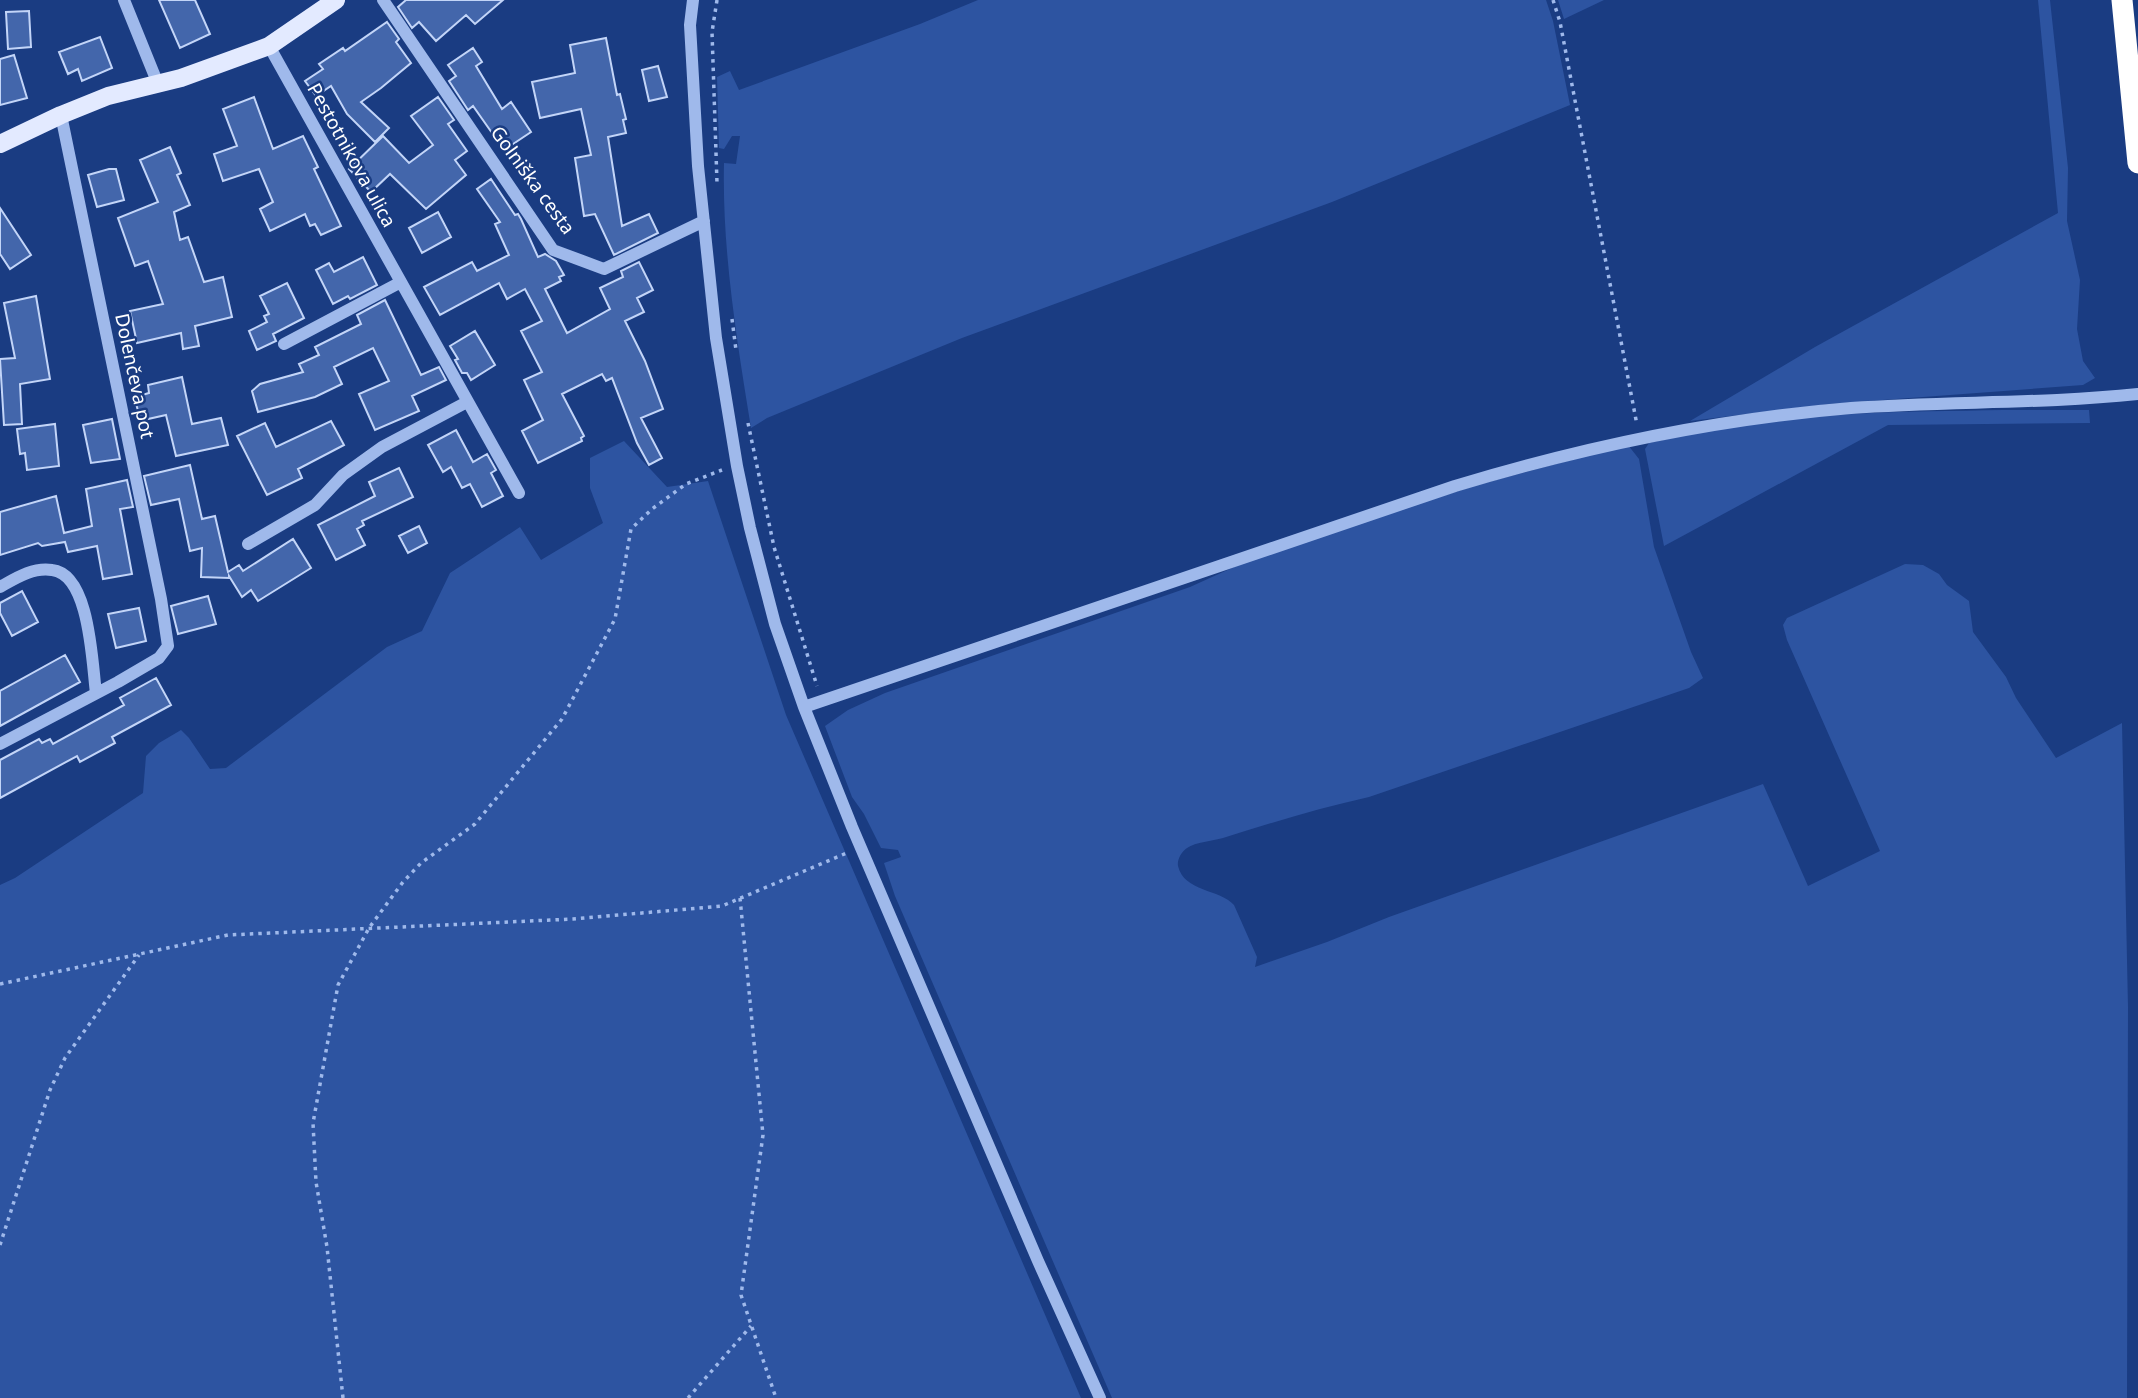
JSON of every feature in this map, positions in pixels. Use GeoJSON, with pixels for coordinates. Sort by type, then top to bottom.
{"type":"FeatureCollection","features":[{"type":"Feature","properties":{"kind":"highway"},"geometry":{"type":"LineString","coordinates":[[2122,0],[2138,163]]}},
{"type":"Feature","properties":{"kind":"main road"},"geometry":{"type":"LineString","coordinates":[[0,144],[108,96],[221,65],[269,46],[336,0]]}},
{"type":"Feature","properties":{"kind":"street"},"geometry":{"type":"LineString","coordinates":[[124,0],[158,84]]}},
{"type":"Feature","properties":{"kind":"street","name":"Golniška cesta"},"geometry":{"type":"LineString","coordinates":[[383,0],[553,250],[604,269],[704,221]]}},
{"type":"Feature","properties":{"kind":"street"},"geometry":{"type":"LineString","coordinates":[[693,0],[690,26],[704,221],[716,338],[736,464],[775,624],[804,706],[861,847],[1038,1261],[1100,1398]]}},
{"type":"Feature","properties":{"kind":"street","name":"Pestotnikova ulica"},"geometry":{"type":"LineString","coordinates":[[269,46],[519,493]]}},
{"type":"Feature","properties":{"kind":"street","name":"Dolenčeva pot"},"geometry":{"type":"LineString","coordinates":[[61,115],[156,572],[168,646],[159,658],[96,693]]}},
{"type":"Feature","properties":{"kind":"street"},"geometry":{"type":"LineString","coordinates":[[285,344],[401,282]]}},
{"type":"Feature","properties":{"kind":"street"},"geometry":{"type":"LineString","coordinates":[[804,706],[1455,486],[1517,467],[1640,437],[1712,424],[1851,408],[2084,400],[2138,394]]}},
{"type":"Feature","properties":{"kind":"street"},"geometry":{"type":"LineString","coordinates":[[248,544],[315,505],[343,475],[382,447],[467,402]]}},
{"type":"Feature","properties":{"kind":"street"},"geometry":{"type":"LineString","coordinates":[[0,587],[24,574],[40,570],[54,570],[63,574],[82,602],[96,693],[0,744]]}},
{"type":"Feature","properties":{"kind":"path"},"geometry":{"type":"LineString","coordinates":[[717,0],[712,32],[717,188]]}},
{"type":"Feature","properties":{"kind":"path"},"geometry":{"type":"LineString","coordinates":[[1553,0],[1560,22],[1640,437]]}},
{"type":"Feature","properties":{"kind":"path"},"geometry":{"type":"LineString","coordinates":[[730,311],[736,352]]}},
{"type":"Feature","properties":{"kind":"path"},"geometry":{"type":"LineString","coordinates":[[747,419],[774,547],[822,701]]}},
{"type":"Feature","properties":{"kind":"path"},"geometry":{"type":"LineString","coordinates":[[343,1398],[327,1247],[316,1182],[313,1123],[338,985],[369,928],[403,882],[421,863],[475,824],[562,719],[615,619],[631,528],[686,484],[736,464]]}},
{"type":"Feature","properties":{"kind":"path"},"geometry":{"type":"LineString","coordinates":[[0,984],[228,935],[587,918],[722,906],[861,847]]}},
{"type":"Feature","properties":{"kind":"path"},"geometry":{"type":"LineString","coordinates":[[740,898],[763,1135],[741,1295],[776,1398]]}},
{"type":"Feature","properties":{"kind":"path"},"geometry":{"type":"LineString","coordinates":[[0,1245],[46,1103],[65,1058],[141,954]]}},
{"type":"Feature","properties":{"kind":"path"},"geometry":{"type":"LineString","coordinates":[[688,1398],[752,1326]]}},
{"type":"Feature","properties":{"kind":"shaded area"},"geometry":{"type":"Polygon","coordinates":[[[978,0],[1546,0],[1553,21],[1570,105],[1332,202],[962,338],[767,418],[751,428],[725,229],[724,163],[736,164],[740,136],[732,136],[724,149],[719,148],[717,77],[730,71],[739,90],[978,0]]]}},
{"type":"Feature","properties":{"kind":"shaded area"},"geometry":{"type":"Polygon","coordinates":[[[1558,0],[1604,0],[1564,19],[1558,0]]]}},
{"type":"Feature","properties":{"kind":"shaded area"},"geometry":{"type":"Polygon","coordinates":[[[2038,0],[2050,0],[2068,168],[2067,221],[2080,280],[2077,329],[2083,361],[2095,378],[2083,385],[1829,404],[1690,421],[1815,347],[2058,213],[2038,0]]]}},
{"type":"Feature","properties":{"kind":"shaded area"},"geometry":{"type":"Polygon","coordinates":[[[2089,410],[2090,423],[1888,425],[1664,546],[1645,449],[1649,443],[1725,428],[1827,415],[2089,410]]]}},
{"type":"Feature","properties":{"kind":"shaded area"},"geometry":{"type":"Polygon","coordinates":[[[624,441],[667,487],[708,481],[786,715],[1081,1398],[0,1398],[0,885],[15,878],[143,793],[146,756],[159,743],[181,730],[210,769],[226,768],[387,647],[422,631],[450,573],[520,527],[541,560],[603,523],[590,488],[590,458],[624,441]]]}},
{"type":"Feature","properties":{"kind":"shaded area"},"geometry":{"type":"Polygon","coordinates":[[[1628,445],[1639,459],[1654,547],[1691,652],[1703,678],[1689,688],[1369,797],[1195,844],[1180,856],[1178,866],[1182,874],[1195,886],[1234,905],[1257,957],[1255,967],[1763,784],[1808,886],[1880,851],[1787,640],[1783,625],[1787,618],[1905,564],[1923,565],[1939,574],[1947,585],[1969,601],[1973,632],[2006,677],[2016,698],[2056,758],[2122,723],[2128,1007],[2127,1398],[1112,1398],[895,896],[884,863],[901,857],[898,850],[881,848],[852,797],[825,726],[848,710],[885,693],[1190,587],[1265,553],[1477,485],[1628,445]]]}},
{"type":"Feature","properties":{"kind":"building"},"geometry":{"type":"Polygon","coordinates":[[[159,0],[195,0],[210,34],[180,48],[159,0]]]}},
{"type":"Feature","properties":{"kind":"building"},"geometry":{"type":"Polygon","coordinates":[[[406,0],[503,0],[475,24],[466,15],[436,41],[419,22],[412,28],[398,7],[406,0]]]}},
{"type":"Feature","properties":{"kind":"building"},"geometry":{"type":"Polygon","coordinates":[[[29,11],[31,47],[8,49],[6,12],[29,11]]]}},
{"type":"Feature","properties":{"kind":"building"},"geometry":{"type":"Polygon","coordinates":[[[387,22],[399,39],[396,42],[411,63],[361,102],[389,128],[375,142],[347,114],[331,86],[316,96],[305,81],[323,69],[319,64],[343,48],[345,51],[387,22]]]}},
{"type":"Feature","properties":{"kind":"building"},"geometry":{"type":"Polygon","coordinates":[[[100,37],[112,68],[82,81],[78,69],[68,74],[59,52],[100,37]]]}},
{"type":"Feature","properties":{"kind":"building"},"geometry":{"type":"Polygon","coordinates":[[[606,38],[617,95],[620,94],[626,119],[623,120],[626,133],[608,137],[622,226],[649,214],[658,233],[614,255],[595,214],[584,216],[575,158],[591,155],[581,109],[540,118],[532,82],[575,73],[570,45],[606,38]]]}},
{"type":"Feature","properties":{"kind":"building"},"geometry":{"type":"Polygon","coordinates":[[[473,48],[482,62],[476,66],[502,109],[511,102],[531,132],[504,150],[473,106],[468,110],[449,81],[456,76],[448,65],[473,48]]]}},
{"type":"Feature","properties":{"kind":"building"},"geometry":{"type":"Polygon","coordinates":[[[14,55],[27,98],[0,105],[0,59],[14,55]]]}},
{"type":"Feature","properties":{"kind":"building"},"geometry":{"type":"Polygon","coordinates":[[[658,66],[667,97],[649,101],[642,70],[658,66]]]}},
{"type":"Feature","properties":{"kind":"building"},"geometry":{"type":"Polygon","coordinates":[[[254,97],[273,149],[303,136],[318,167],[314,169],[341,226],[321,235],[315,224],[310,226],[305,214],[270,231],[260,209],[273,202],[259,169],[223,181],[214,154],[237,146],[223,109],[254,97]]]}},
{"type":"Feature","properties":{"kind":"building"},"geometry":{"type":"Polygon","coordinates":[[[438,97],[454,120],[448,124],[467,151],[455,160],[466,175],[426,209],[390,174],[371,192],[349,169],[383,136],[409,163],[433,145],[411,116],[438,97]]]}},
{"type":"Feature","properties":{"kind":"building"},"geometry":{"type":"Polygon","coordinates":[[[170,147],[181,173],[177,175],[190,205],[174,212],[180,240],[188,237],[204,282],[223,277],[232,317],[195,326],[199,346],[183,349],[181,333],[137,343],[130,311],[163,304],[148,261],[135,266],[118,218],[158,202],[140,160],[170,147]]]}},
{"type":"Feature","properties":{"kind":"building"},"geometry":{"type":"Polygon","coordinates":[[[116,169],[124,200],[97,207],[88,175],[116,169]]]}},
{"type":"Feature","properties":{"kind":"building"},"geometry":{"type":"Polygon","coordinates":[[[491,179],[515,215],[518,214],[538,257],[545,254],[556,261],[564,275],[559,277],[561,281],[545,289],[567,333],[610,309],[600,288],[623,277],[621,271],[639,262],[653,290],[637,298],[644,312],[625,321],[645,361],[663,409],[641,418],[662,458],[649,465],[637,443],[612,378],[606,381],[602,374],[562,394],[584,436],[582,441],[538,463],[522,431],[543,420],[524,380],[542,372],[521,331],[542,321],[525,289],[507,299],[499,283],[440,315],[424,287],[472,262],[477,271],[509,255],[495,224],[500,222],[477,189],[491,179]]]}},
{"type":"Feature","properties":{"kind":"building"},"geometry":{"type":"Polygon","coordinates":[[[0,208],[31,255],[10,269],[0,254],[0,208]]]}},
{"type":"Feature","properties":{"kind":"building"},"geometry":{"type":"Polygon","coordinates":[[[438,212],[451,237],[422,253],[409,228],[438,212]]]}},
{"type":"Feature","properties":{"kind":"building"},"geometry":{"type":"Polygon","coordinates":[[[363,257],[377,285],[350,299],[348,296],[333,304],[316,270],[329,263],[334,272],[363,257]]]}},
{"type":"Feature","properties":{"kind":"building"},"geometry":{"type":"Polygon","coordinates":[[[287,283],[304,318],[273,334],[276,341],[257,350],[249,331],[267,322],[264,316],[269,314],[260,296],[287,283]]]}},
{"type":"Feature","properties":{"kind":"building"},"geometry":{"type":"Polygon","coordinates":[[[36,296],[50,379],[20,384],[22,424],[4,425],[0,359],[15,358],[4,303],[36,296]]]}},
{"type":"Feature","properties":{"kind":"building"},"geometry":{"type":"Polygon","coordinates":[[[385,300],[421,375],[439,367],[446,380],[412,396],[419,411],[375,430],[359,394],[389,381],[373,348],[334,367],[342,384],[315,397],[258,412],[252,391],[260,384],[303,372],[299,364],[319,355],[315,347],[361,324],[357,315],[385,300]]]}},
{"type":"Feature","properties":{"kind":"building"},"geometry":{"type":"Polygon","coordinates":[[[475,331],[495,365],[471,380],[467,373],[462,373],[450,346],[475,331]]]}},
{"type":"Feature","properties":{"kind":"building"},"geometry":{"type":"Polygon","coordinates":[[[182,377],[192,424],[221,418],[228,445],[176,456],[166,415],[140,418],[135,400],[149,393],[148,385],[182,377]]]}},
{"type":"Feature","properties":{"kind":"building"},"geometry":{"type":"Polygon","coordinates":[[[112,419],[120,459],[91,463],[83,425],[112,419]]]}},
{"type":"Feature","properties":{"kind":"building"},"geometry":{"type":"Polygon","coordinates":[[[331,421],[344,445],[298,469],[302,478],[267,495],[237,436],[265,423],[276,447],[331,421]]]}},
{"type":"Feature","properties":{"kind":"building"},"geometry":{"type":"Polygon","coordinates":[[[55,424],[59,466],[27,470],[25,453],[20,454],[17,429],[55,424]]]}},
{"type":"Feature","properties":{"kind":"building"},"geometry":{"type":"Polygon","coordinates":[[[456,430],[473,462],[487,454],[496,470],[491,473],[503,496],[482,507],[470,484],[462,488],[451,467],[443,472],[428,445],[456,430]]]}},
{"type":"Feature","properties":{"kind":"building"},"geometry":{"type":"Polygon","coordinates":[[[190,465],[202,519],[215,516],[228,572],[239,565],[243,571],[293,539],[311,568],[258,601],[251,590],[242,597],[229,576],[201,577],[202,548],[190,551],[179,499],[151,505],[144,476],[190,465]]]}},
{"type":"Feature","properties":{"kind":"building"},"geometry":{"type":"Polygon","coordinates":[[[399,468],[413,497],[362,521],[364,525],[357,529],[365,545],[336,560],[318,525],[375,496],[369,482],[399,468]]]}},
{"type":"Feature","properties":{"kind":"building"},"geometry":{"type":"Polygon","coordinates":[[[127,480],[133,507],[120,509],[132,574],[103,579],[97,546],[68,552],[65,542],[42,546],[38,543],[0,555],[0,512],[56,496],[64,533],[92,526],[86,489],[127,480]]]}},
{"type":"Feature","properties":{"kind":"building"},"geometry":{"type":"Polygon","coordinates":[[[419,526],[427,543],[408,553],[399,536],[419,526]]]}},
{"type":"Feature","properties":{"kind":"building"},"geometry":{"type":"Polygon","coordinates":[[[22,591],[38,622],[12,636],[0,613],[0,603],[22,591]]]}},
{"type":"Feature","properties":{"kind":"building"},"geometry":{"type":"Polygon","coordinates":[[[208,596],[216,624],[178,634],[171,606],[208,596]]]}},
{"type":"Feature","properties":{"kind":"building"},"geometry":{"type":"Polygon","coordinates":[[[139,608],[146,641],[116,648],[108,614],[139,608]]]}},
{"type":"Feature","properties":{"kind":"building"},"geometry":{"type":"Polygon","coordinates":[[[65,655],[80,682],[0,726],[0,691],[65,655]]]}},
{"type":"Feature","properties":{"kind":"building"},"geometry":{"type":"Polygon","coordinates":[[[156,678],[171,705],[112,737],[115,743],[80,762],[77,756],[0,798],[0,760],[39,739],[42,743],[50,739],[53,744],[124,705],[120,698],[156,678]]]}}]}
